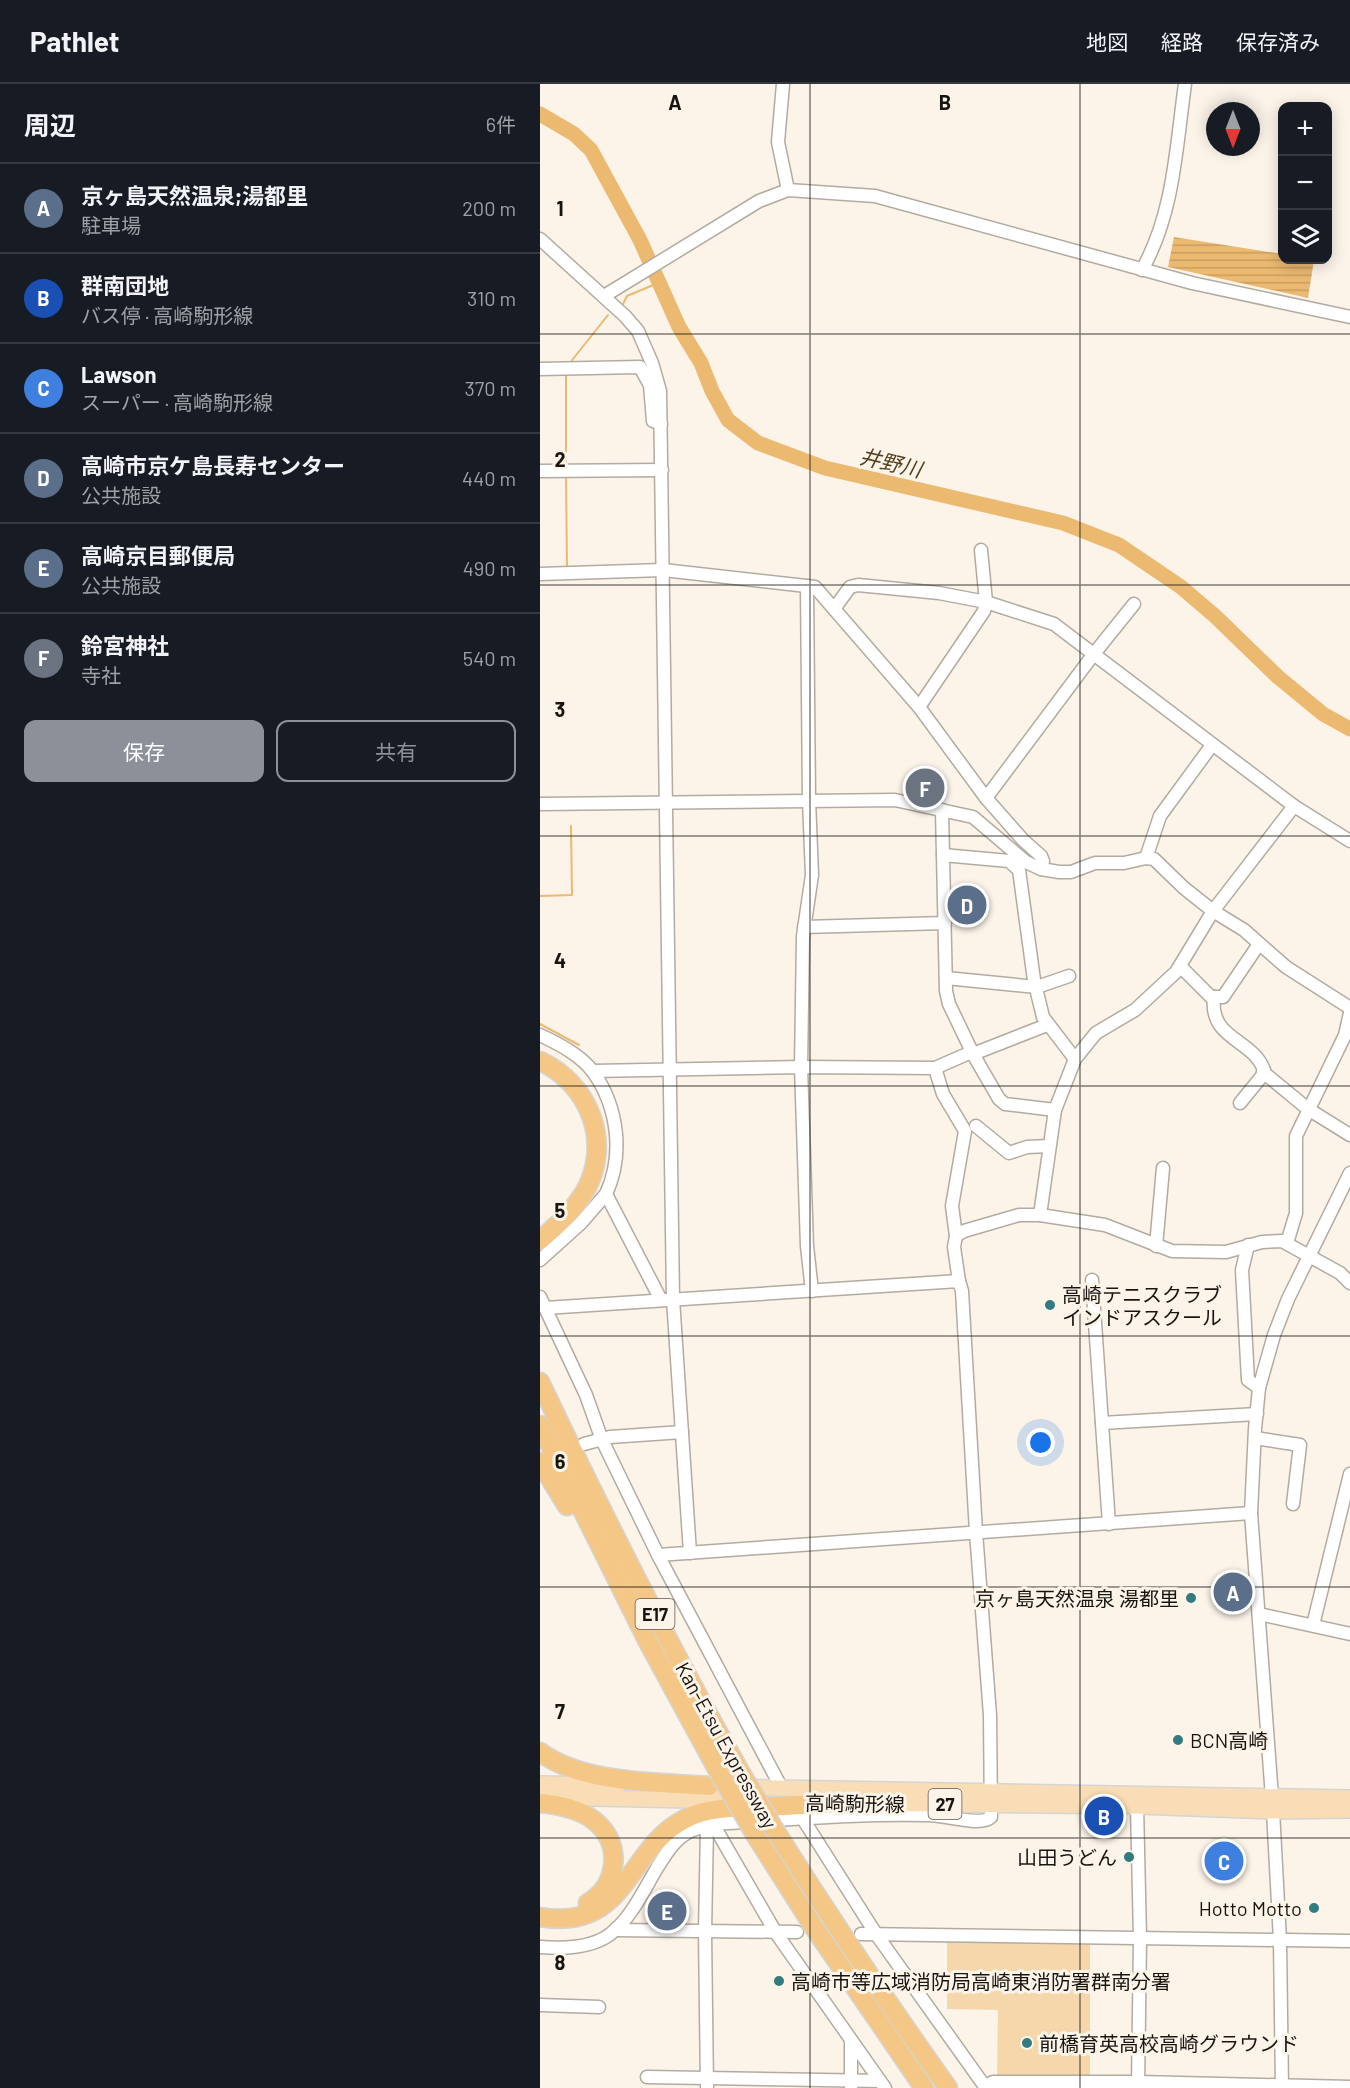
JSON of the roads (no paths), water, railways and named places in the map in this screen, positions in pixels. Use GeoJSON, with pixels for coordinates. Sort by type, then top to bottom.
{"type":"FeatureCollection","features":[{"type":"Feature","properties":{"kind":"highway"},"geometry":{"type":"LineString","coordinates":[[540,1061],[568,1080],[582,1097],[592,1115],[596,1144],[596,1159],[585,1191],[566,1217],[540,1240]]}},
{"type":"Feature","properties":{"kind":"highway"},"geometry":{"type":"LineString","coordinates":[[540,1074],[557,1084],[576,1107],[586,1144],[584,1164],[578,1182],[565,1203],[540,1229]]}},
{"type":"Feature","properties":{"kind":"highway"},"geometry":{"type":"LineString","coordinates":[[540,1371],[580,1451]]}},
{"type":"Feature","properties":{"kind":"highway","name":"Kan-Etsu Expressway"},"geometry":{"type":"LineString","coordinates":[[540,1382],[580,1451],[660,1624],[738,1768],[776,1832],[883,1996],[948,2088]]}},
{"type":"Feature","properties":{"kind":"highway","name":"Kan-Etsu Expressway"},"geometry":{"type":"LineString","coordinates":[[540,1425],[648,1642],[717,1769],[819,1936],[924,2088]]}},
{"type":"Feature","properties":{"kind":"highway"},"geometry":{"type":"LineString","coordinates":[[540,1462],[648,1642]]}},
{"type":"Feature","properties":{"kind":"highway"},"geometry":{"type":"LineString","coordinates":[[540,1752],[560,1765],[593,1775],[709,1786]]}},
{"type":"Feature","properties":{"kind":"highway"},"geometry":{"type":"LineString","coordinates":[[540,1803],[569,1808],[597,1822],[606,1832],[611,1843],[614,1868],[609,1880],[595,1899],[574,1909],[561,1911],[540,1908]]}},
{"type":"Feature","properties":{"kind":"highway"},"geometry":{"type":"LineString","coordinates":[[540,1917],[574,1918],[587,1914],[609,1901],[619,1892],[661,1835],[688,1817],[721,1809],[842,1803]]}},
{"type":"Feature","properties":{"kind":"main road","name":"高崎駒形線"},"geometry":{"type":"LineString","coordinates":[[540,1784],[781,1788],[1137,1806],[1272,1804],[1350,1798]]}},
{"type":"Feature","properties":{"kind":"main road","name":"高崎駒形線"},"geometry":{"type":"LineString","coordinates":[[540,1797],[842,1803],[991,1798],[1272,1804],[1350,1810]]}},
{"type":"Feature","properties":{"kind":"street"},"geometry":{"type":"LineString","coordinates":[[783,84],[778,142],[788,189]]}},
{"type":"Feature","properties":{"kind":"street"},"geometry":{"type":"LineString","coordinates":[[1142,270],[1154,249],[1168,207],[1185,84]]}},
{"type":"Feature","properties":{"kind":"street"},"geometry":{"type":"LineString","coordinates":[[604,296],[759,201],[788,189],[875,196],[1192,283],[1350,317]]}},
{"type":"Feature","properties":{"kind":"street"},"geometry":{"type":"LineString","coordinates":[[540,239],[604,296],[638,331],[660,391],[670,1070],[667,1300],[682,1432],[690,1553]]}},
{"type":"Feature","properties":{"kind":"street"},"geometry":{"type":"LineString","coordinates":[[540,369],[639,367],[650,386],[653,421],[661,424]]}},
{"type":"Feature","properties":{"kind":"street"},"geometry":{"type":"LineString","coordinates":[[540,471],[662,470]]}},
{"type":"Feature","properties":{"kind":"street"},"geometry":{"type":"LineString","coordinates":[[919,707],[984,611],[986,602],[981,550]]}},
{"type":"Feature","properties":{"kind":"street"},"geometry":{"type":"LineString","coordinates":[[540,574],[663,570],[815,587],[919,707],[986,798],[1023,840],[1041,856],[1041,869]]}},
{"type":"Feature","properties":{"kind":"street"},"geometry":{"type":"LineString","coordinates":[[834,609],[850,587],[858,585],[939,593],[986,602],[1054,624],[1294,807],[1350,841]]}},
{"type":"Feature","properties":{"kind":"street"},"geometry":{"type":"LineString","coordinates":[[807,586],[812,875],[804,927],[801,1067],[807,1246],[812,1291]]}},
{"type":"Feature","properties":{"kind":"street"},"geometry":{"type":"LineString","coordinates":[[986,798],[1134,604]]}},
{"type":"Feature","properties":{"kind":"street"},"geometry":{"type":"LineString","coordinates":[[1146,858],[1160,816],[1212,745]]}},
{"type":"Feature","properties":{"kind":"street"},"geometry":{"type":"LineString","coordinates":[[540,804],[895,800],[973,817],[1026,862],[1041,869],[1071,872],[1095,863],[1124,863],[1146,858],[1154,860],[1184,888],[1213,911],[1244,930],[1286,967],[1350,1008]]}},
{"type":"Feature","properties":{"kind":"street"},"geometry":{"type":"LineString","coordinates":[[1040,1215],[1055,1110],[1075,1059],[1096,1033],[1135,1010],[1153,996],[1180,966],[1213,911],[1294,807]]}},
{"type":"Feature","properties":{"kind":"street"},"geometry":{"type":"LineString","coordinates":[[942,810],[946,991],[949,1005],[972,1054],[999,1099],[1005,1104],[1055,1110]]}},
{"type":"Feature","properties":{"kind":"street"},"geometry":{"type":"LineString","coordinates":[[943,855],[1010,861],[1019,870],[1034,980],[1043,1017],[1075,1059]]}},
{"type":"Feature","properties":{"kind":"street"},"geometry":{"type":"LineString","coordinates":[[804,927],[945,923]]}},
{"type":"Feature","properties":{"kind":"street"},"geometry":{"type":"LineString","coordinates":[[1180,966],[1211,997],[1223,997],[1259,944]]}},
{"type":"Feature","properties":{"kind":"street"},"geometry":{"type":"LineString","coordinates":[[946,978],[1036,987],[1069,976]]}},
{"type":"Feature","properties":{"kind":"street"},"geometry":{"type":"LineString","coordinates":[[1214,997],[1214,1014],[1217,1022],[1227,1034],[1257,1055],[1264,1070],[1262,1077],[1240,1103]]}},
{"type":"Feature","properties":{"kind":"street"},"geometry":{"type":"LineString","coordinates":[[1287,1243],[1296,1213],[1296,1136],[1345,1035],[1350,1013]]}},
{"type":"Feature","properties":{"kind":"street"},"geometry":{"type":"LineString","coordinates":[[593,1071],[801,1067],[935,1068],[1047,1025]]}},
{"type":"Feature","properties":{"kind":"street"},"geometry":{"type":"LineString","coordinates":[[540,1035],[574,1054],[593,1071],[612,1110],[616,1128],[617,1155],[606,1194],[581,1223],[540,1260]]}},
{"type":"Feature","properties":{"kind":"street"},"geometry":{"type":"LineString","coordinates":[[540,1947],[556,1949],[578,1946],[597,1941],[615,1930],[632,1909],[673,1843],[686,1833],[710,1825],[891,1814],[945,1815],[973,1822],[987,1821],[991,1817],[990,1715],[976,1532],[962,1291],[954,1247],[956,1236],[952,1206],[965,1131],[943,1094],[935,1068]]}},
{"type":"Feature","properties":{"kind":"street"},"geometry":{"type":"LineString","coordinates":[[1263,1072],[1308,1109],[1350,1135]]}},
{"type":"Feature","properties":{"kind":"street"},"geometry":{"type":"LineString","coordinates":[[976,1126],[1009,1153],[1027,1147],[1049,1146]]}},
{"type":"Feature","properties":{"kind":"street"},"geometry":{"type":"LineString","coordinates":[[1156,1246],[1163,1168]]}},
{"type":"Feature","properties":{"kind":"street"},"geometry":{"type":"LineString","coordinates":[[1282,2087],[1280,1940],[1251,1513],[1255,1438],[1259,1388],[1274,1335],[1288,1299],[1350,1173]]}},
{"type":"Feature","properties":{"kind":"street"},"geometry":{"type":"LineString","coordinates":[[606,1194],[667,1300]]}},
{"type":"Feature","properties":{"kind":"street"},"geometry":{"type":"LineString","coordinates":[[956,1236],[964,1231],[1019,1215],[1040,1215],[1105,1225],[1172,1251],[1226,1252],[1266,1242],[1287,1243],[1340,1273],[1350,1283]]}},
{"type":"Feature","properties":{"kind":"street"},"geometry":{"type":"LineString","coordinates":[[1248,1245],[1242,1270],[1248,1380],[1259,1388]]}},
{"type":"Feature","properties":{"kind":"street"},"geometry":{"type":"LineString","coordinates":[[1092,1280],[1109,1524]]}},
{"type":"Feature","properties":{"kind":"street"},"geometry":{"type":"LineString","coordinates":[[781,1788],[658,1555],[602,1440],[586,1395],[543,1302],[667,1300],[959,1281]]}},
{"type":"Feature","properties":{"kind":"street"},"geometry":{"type":"LineString","coordinates":[[1102,1423],[1257,1414]]}},
{"type":"Feature","properties":{"kind":"street"},"geometry":{"type":"LineString","coordinates":[[580,1451],[610,1437],[682,1432]]}},
{"type":"Feature","properties":{"kind":"street"},"geometry":{"type":"LineString","coordinates":[[1255,1438],[1300,1445],[1293,1504]]}},
{"type":"Feature","properties":{"kind":"street"},"geometry":{"type":"LineString","coordinates":[[1313,1625],[1350,1474]]}},
{"type":"Feature","properties":{"kind":"street"},"geometry":{"type":"LineString","coordinates":[[658,1555],[1251,1513]]}},
{"type":"Feature","properties":{"kind":"street"},"geometry":{"type":"LineString","coordinates":[[1259,1614],[1350,1634]]}},
{"type":"Feature","properties":{"kind":"street"},"geometry":{"type":"LineString","coordinates":[[1137,1806],[1140,1938],[1138,2085]]}},
{"type":"Feature","properties":{"kind":"street"},"geometry":{"type":"LineString","coordinates":[[803,1819],[876,1934],[986,2087],[993,2082],[1350,2087]]}},
{"type":"Feature","properties":{"kind":"street"},"geometry":{"type":"LineString","coordinates":[[706,2083],[705,1932],[710,1825]]}},
{"type":"Feature","properties":{"kind":"street"},"geometry":{"type":"LineString","coordinates":[[710,1825],[776,1934],[883,2084]]}},
{"type":"Feature","properties":{"kind":"street"},"geometry":{"type":"LineString","coordinates":[[615,1930],[776,1934],[796,1932]]}},
{"type":"Feature","properties":{"kind":"street"},"geometry":{"type":"LineString","coordinates":[[861,1934],[1350,1941]]}},
{"type":"Feature","properties":{"kind":"street"},"geometry":{"type":"LineString","coordinates":[[540,2005],[599,2007]]}},
{"type":"Feature","properties":{"kind":"street"},"geometry":{"type":"LineString","coordinates":[[851,2040],[851,2085]]}},
{"type":"Feature","properties":{"kind":"street"},"geometry":{"type":"LineString","coordinates":[[647,2078],[706,2083],[883,2084]]}},
{"type":"Feature","properties":{"kind":"waterway","name":"井野川"},"geometry":{"type":"LineString","coordinates":[[540,114],[574,134],[591,150],[640,240],[679,327],[701,363],[712,391],[728,420],[758,443],[825,468],[1063,523],[1119,545],[1181,587],[1215,616],[1278,677],[1323,714],[1350,729]]}},
{"type":"Feature","properties":{"kind":"waterway"},"geometry":{"type":"LineString","coordinates":[[623,304],[627,296],[658,283]]}},
{"type":"Feature","properties":{"kind":"waterway"},"geometry":{"type":"LineString","coordinates":[[569,364],[608,315]]}},
{"type":"Feature","properties":{"kind":"waterway"},"geometry":{"type":"LineString","coordinates":[[566,373],[566,466]]}},
{"type":"Feature","properties":{"kind":"waterway"},"geometry":{"type":"LineString","coordinates":[[566,476],[567,567]]}},
{"type":"Feature","properties":{"kind":"waterway"},"geometry":{"type":"LineString","coordinates":[[540,896],[572,895],[571,826]]}},
{"type":"Feature","properties":{"kind":"waterway"},"geometry":{"type":"LineString","coordinates":[[540,1024],[579,1045]]}},
{"type":"Feature","properties":{"kind":"place","name":"鈴宮神社"},"geometry":{"type":"Point","coordinates":[925,788]}},
{"type":"Feature","properties":{"kind":"place","name":"高崎市京ケ島長寿センター"},"geometry":{"type":"Point","coordinates":[967,905]}},
{"type":"Feature","properties":{"kind":"place","name":"高崎テニスクラブ インドアスクール"},"geometry":{"type":"Point","coordinates":[1050,1305]}},
{"type":"Feature","properties":{"kind":"place","name":"京ヶ島天然温泉;湯都里"},"geometry":{"type":"Point","coordinates":[1233,1592]}},
{"type":"Feature","properties":{"kind":"place","name":"京ヶ島天然温泉 湯都里"},"geometry":{"type":"Point","coordinates":[1191,1598]}},
{"type":"Feature","properties":{"kind":"place","name":"BCN高崎"},"geometry":{"type":"Point","coordinates":[1178,1740]}},
{"type":"Feature","properties":{"kind":"place","name":"群南団地"},"geometry":{"type":"Point","coordinates":[1104,1816]}},
{"type":"Feature","properties":{"kind":"place","name":"山田うどん"},"geometry":{"type":"Point","coordinates":[1129,1857]}},
{"type":"Feature","properties":{"kind":"place","name":"Lawson"},"geometry":{"type":"Point","coordinates":[1224,1861]}},
{"type":"Feature","properties":{"kind":"place","name":"Hotto Motto"},"geometry":{"type":"Point","coordinates":[1314,1908]}},
{"type":"Feature","properties":{"kind":"place","name":"高崎京目郵便局"},"geometry":{"type":"Point","coordinates":[667,1911]}},
{"type":"Feature","properties":{"kind":"place","name":"高崎市等広域消防局高崎東消防署群南分署"},"geometry":{"type":"Point","coordinates":[779,1981]}},
{"type":"Feature","properties":{"kind":"place","name":"前橋育英高校高崎グラウンド"},"geometry":{"type":"Point","coordinates":[1027,2043]}}]}
